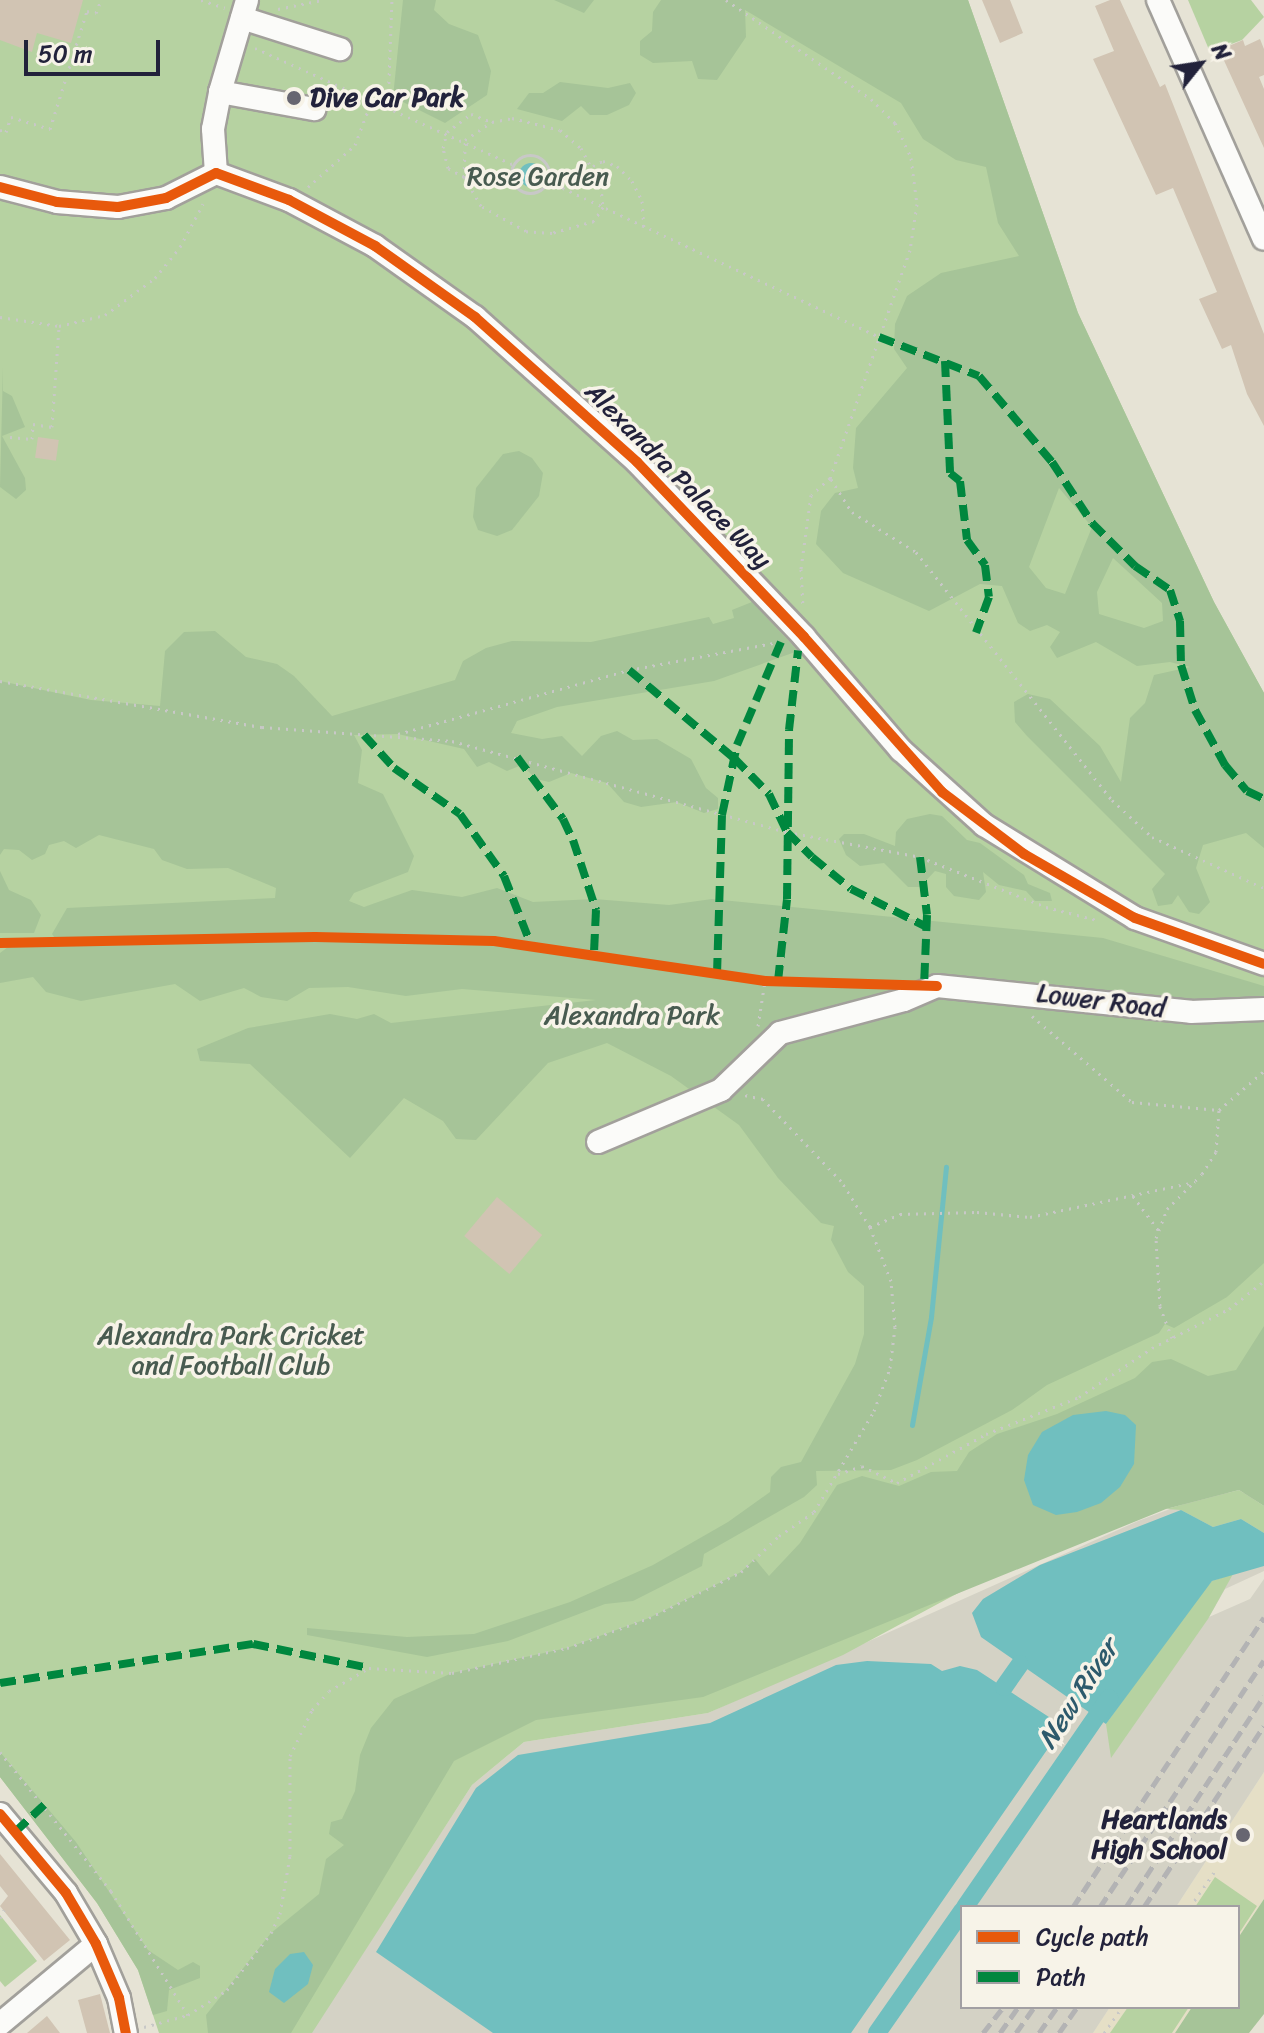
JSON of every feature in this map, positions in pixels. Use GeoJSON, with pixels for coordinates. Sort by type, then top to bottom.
{"type":"FeatureCollection","features":[{"type":"Feature","properties":{"kind":"street"},"geometry":{"type":"LineString","coordinates":[[1158,0],[1264,239]]}},
{"type":"Feature","properties":{"kind":"street"},"geometry":{"type":"LineString","coordinates":[[0,187],[57,202],[118,207],[166,198],[216,173],[213,129],[220,92],[245,7],[340,49]]}},
{"type":"Feature","properties":{"kind":"street"},"geometry":{"type":"LineString","coordinates":[[220,92],[314,109]]}},
{"type":"Feature","properties":{"kind":"street","name":"Alexandra Palace Way"},"geometry":{"type":"LineString","coordinates":[[216,173],[289,200],[362,238],[475,317],[637,462],[804,637],[942,792],[1024,854],[1135,918],[1264,964]]}},
{"type":"Feature","properties":{"kind":"street","name":"Lower Road"},"geometry":{"type":"LineString","coordinates":[[721,1090],[780,1033],[904,1000],[937,986],[1016,991],[1191,1012],[1264,1009]]}},
{"type":"Feature","properties":{"kind":"street"},"geometry":{"type":"LineString","coordinates":[[598,1142],[721,1090]]}},
{"type":"Feature","properties":{"kind":"street"},"geometry":{"type":"LineString","coordinates":[[3,1824],[66,1893],[96,1944],[119,1998],[126,2033]]}},
{"type":"Feature","properties":{"kind":"street"},"geometry":{"type":"LineString","coordinates":[[0,2024],[96,1944]]}},
{"type":"Feature","properties":{"kind":"path"},"geometry":{"type":"LineString","coordinates":[[0,130],[6,132],[11,117],[50,129],[87,11],[96,13],[101,0]]}},
{"type":"Feature","properties":{"kind":"path"},"geometry":{"type":"LineString","coordinates":[[245,7],[266,11],[322,0]]}},
{"type":"Feature","properties":{"kind":"path"},"geometry":{"type":"LineString","coordinates":[[388,107],[392,0]]}},
{"type":"Feature","properties":{"kind":"path"},"geometry":{"type":"LineString","coordinates":[[398,734],[629,670],[804,637],[801,569],[811,495],[830,478],[910,250],[917,204],[911,158],[900,135],[871,99],[726,0]]}},
{"type":"Feature","properties":{"kind":"path"},"geometry":{"type":"LineString","coordinates":[[236,40],[465,140],[514,165]]}},
{"type":"Feature","properties":{"kind":"path"},"geometry":{"type":"LineString","coordinates":[[311,186],[355,145],[372,100]]}},
{"type":"Feature","properties":{"kind":"path"},"geometry":{"type":"LineString","coordinates":[[465,140],[492,122],[512,118],[560,130],[593,166],[603,207],[594,221],[573,229],[526,231],[481,206],[464,177],[448,168],[443,148],[447,132],[471,114],[492,122]]}},
{"type":"Feature","properties":{"kind":"path"},"geometry":{"type":"LineString","coordinates":[[464,177],[465,140]]}},
{"type":"Feature","properties":{"kind":"path"},"geometry":{"type":"LineString","coordinates":[[514,165],[527,155],[542,158],[548,181]]}},
{"type":"Feature","properties":{"kind":"path"},"geometry":{"type":"LineString","coordinates":[[593,166],[603,161],[617,166],[632,181],[642,201],[644,227]]}},
{"type":"Feature","properties":{"kind":"path"},"geometry":{"type":"LineString","coordinates":[[514,165],[514,184],[523,192],[538,192],[548,181]]}},
{"type":"Feature","properties":{"kind":"path"},"geometry":{"type":"LineString","coordinates":[[548,181],[879,337]]}},
{"type":"Feature","properties":{"kind":"path"},"geometry":{"type":"LineString","coordinates":[[0,317],[59,326],[105,315],[155,278],[180,247],[203,204]]}},
{"type":"Feature","properties":{"kind":"path"},"geometry":{"type":"LineString","coordinates":[[10,437],[32,439],[33,424],[52,427],[59,326]]}},
{"type":"Feature","properties":{"kind":"path"},"geometry":{"type":"LineString","coordinates":[[830,478],[852,512],[916,552],[1112,800],[1152,837],[1264,888]]}},
{"type":"Feature","properties":{"kind":"path"},"geometry":{"type":"LineString","coordinates":[[0,681],[262,727],[398,734],[514,756],[787,832],[920,857],[1046,907],[1109,920]]}},
{"type":"Feature","properties":{"kind":"path"},"geometry":{"type":"LineString","coordinates":[[753,979],[778,981]]}},
{"type":"Feature","properties":{"kind":"path"},"geometry":{"type":"LineString","coordinates":[[758,1022],[765,981]]}},
{"type":"Feature","properties":{"kind":"path"},"geometry":{"type":"LineString","coordinates":[[1016,991],[1022,1007],[1132,1102],[1219,1110]]}},
{"type":"Feature","properties":{"kind":"path"},"geometry":{"type":"LineString","coordinates":[[1172,1338],[1160,1306],[1154,1260],[1159,1231],[1167,1209],[1195,1182],[1216,1152],[1219,1110],[1264,1071]]}},
{"type":"Feature","properties":{"kind":"path"},"geometry":{"type":"LineString","coordinates":[[126,2033],[188,2015],[239,1978],[280,1914],[290,1856],[290,1756],[312,1710],[329,1691],[369,1668],[452,1673],[567,1648],[649,1618],[741,1572],[779,1536],[814,1512],[838,1474],[874,1411],[891,1354],[891,1281],[870,1227],[841,1181],[763,1099],[721,1090]]}},
{"type":"Feature","properties":{"kind":"path"},"geometry":{"type":"LineString","coordinates":[[870,1227],[900,1214],[1030,1217],[1195,1182]]}},
{"type":"Feature","properties":{"kind":"path"},"geometry":{"type":"LineString","coordinates":[[1133,1195],[1159,1231]]}},
{"type":"Feature","properties":{"kind":"path"},"geometry":{"type":"LineString","coordinates":[[838,1474],[862,1466],[897,1483],[986,1434],[1079,1397],[1172,1338],[1229,1309],[1264,1281]]}},
{"type":"Feature","properties":{"kind":"path"},"geometry":{"type":"LineString","coordinates":[[0,1752],[111,1891],[188,2015]]}},
{"type":"Feature","properties":{"kind":"path"},"geometry":{"type":"LineString","coordinates":[[1191,1905],[1215,1871]]}},
{"type":"Feature","properties":{"kind":"path"},"geometry":{"type":"LineString","coordinates":[[0,1918],[4,1910]]}},
{"type":"Feature","properties":{"kind":"path"},"geometry":{"type":"LineString","coordinates":[[1104,2033],[1121,2009]]}},
{"type":"Feature","properties":{"kind":"shaded area"},"geometry":{"type":"Polygon","coordinates":[[[1213,1493],[1247,1493],[1264,1508],[1264,1571],[1225,1589],[1209,1617],[1250,1599],[1264,1579],[1264,1772],[1177,1905],[960,1905],[960,2009],[1109,2009],[1093,2033],[311,2033],[472,1785],[524,1742],[708,1713],[1138,1521],[1213,1493]]]}},
{"type":"Feature","properties":{"kind":"shaded area","name":"Heartlands High School"},"geometry":{"type":"Polygon","coordinates":[[[1264,1772],[1264,1899],[1240,1935],[1240,1905],[1177,1905],[1264,1772]]]}},
{"type":"Feature","properties":{"kind":"shaded area"},"geometry":{"type":"Polygon","coordinates":[[[1109,2009],[1191,2009],[1175,2033],[1093,2033],[1109,2009]]]}},
{"type":"Feature","properties":{"kind":"green space","name":"Alexandra Park"},"geometry":{"type":"Polygon","coordinates":[[[0,0],[968,0],[1078,313],[1214,602],[1264,693],[1264,1428],[843,1655],[708,1713],[524,1742],[472,1785],[312,2033],[159,2033],[138,1970],[97,1903],[0,1777],[0,0]]]}},
{"type":"Feature","properties":{"kind":"green space"},"geometry":{"type":"Polygon","coordinates":[[[403,0],[436,0],[434,10],[449,24],[478,35],[491,71],[487,95],[445,123],[393,97],[403,0]]]}},
{"type":"Feature","properties":{"kind":"green space"},"geometry":{"type":"Polygon","coordinates":[[[554,0],[594,0],[584,13],[554,0]]]}},
{"type":"Feature","properties":{"kind":"green space"},"geometry":{"type":"Polygon","coordinates":[[[661,0],[968,0],[1078,313],[1214,602],[1264,693],[1264,848],[1246,833],[1203,845],[1196,868],[1210,902],[1199,914],[1189,912],[1178,895],[1172,904],[1158,906],[1152,889],[1165,874],[1027,736],[1015,722],[1014,702],[1028,694],[1050,699],[1100,746],[1121,782],[1130,718],[1145,703],[1154,675],[1190,667],[1170,662],[1137,666],[1096,642],[1057,658],[1050,647],[1060,632],[1047,625],[1030,631],[1018,623],[1002,586],[980,584],[929,611],[843,573],[816,544],[821,511],[835,493],[858,488],[853,468],[856,428],[907,368],[894,349],[895,324],[907,296],[941,273],[1019,256],[998,223],[986,167],[956,160],[923,139],[901,103],[745,10],[746,37],[717,80],[698,79],[692,61],[653,63],[640,55],[640,41],[652,31],[653,12],[661,0]],[[1059,488],[1029,567],[1046,588],[1065,594],[1092,527],[1059,488]],[[1113,558],[1097,592],[1099,614],[1144,628],[1163,621],[1162,603],[1113,558]]]}},
{"type":"Feature","properties":{"kind":"green space"},"geometry":{"type":"Polygon","coordinates":[[[1188,0],[1251,0],[1264,17],[1242,40],[1210,52],[1188,0]]]}},
{"type":"Feature","properties":{"kind":"green space"},"geometry":{"type":"Polygon","coordinates":[[[560,82],[608,88],[630,83],[636,93],[629,105],[607,115],[590,115],[581,106],[562,121],[517,109],[529,93],[543,93],[560,82]]]}},
{"type":"Feature","properties":{"kind":"green space"},"geometry":{"type":"Polygon","coordinates":[[[3,367],[3,391],[12,396],[25,427],[2,436],[25,478],[26,490],[16,499],[0,487],[3,367]]]}},
{"type":"Feature","properties":{"kind":"green space"},"geometry":{"type":"Polygon","coordinates":[[[519,451],[532,458],[543,473],[539,496],[512,530],[497,536],[478,530],[473,517],[476,488],[503,454],[519,451]]]}},
{"type":"Feature","properties":{"kind":"green space"},"geometry":{"type":"Polygon","coordinates":[[[752,602],[798,651],[714,681],[557,707],[517,721],[511,733],[542,739],[562,736],[582,756],[601,736],[617,731],[633,740],[657,739],[691,759],[706,788],[718,798],[718,809],[704,813],[677,802],[641,807],[624,802],[607,783],[571,773],[549,782],[536,779],[522,765],[507,771],[489,762],[477,767],[464,749],[398,734],[354,735],[362,750],[358,783],[383,794],[414,856],[408,872],[354,893],[349,901],[364,907],[412,890],[462,897],[497,888],[533,902],[594,899],[669,905],[712,899],[1103,938],[1264,986],[1264,1263],[1227,1297],[1174,1328],[1165,1324],[1159,1333],[1047,1385],[1012,1410],[917,1460],[891,1470],[816,1471],[817,1485],[804,1497],[704,1554],[702,1566],[633,1601],[605,1604],[508,1641],[427,1657],[307,1635],[307,1628],[407,1637],[474,1634],[570,1602],[653,1565],[728,1522],[770,1492],[771,1477],[781,1467],[801,1462],[855,1364],[864,1334],[864,1286],[848,1272],[831,1240],[834,1226],[821,1223],[778,1178],[739,1125],[671,1076],[607,1043],[548,1063],[476,1140],[456,1139],[443,1121],[404,1098],[350,1158],[250,1064],[200,1061],[197,1049],[248,1028],[330,1014],[357,1019],[374,1014],[391,1023],[596,1000],[462,989],[406,996],[348,987],[309,988],[287,1001],[261,997],[244,988],[200,1001],[175,984],[81,1001],[46,992],[33,977],[0,983],[0,953],[12,944],[60,945],[52,934],[67,908],[275,898],[276,888],[228,868],[187,869],[162,860],[154,849],[99,835],[76,848],[64,841],[49,845],[45,854],[32,860],[19,850],[4,849],[0,855],[0,681],[91,700],[160,706],[165,651],[184,632],[215,631],[246,657],[277,664],[294,676],[332,716],[455,680],[463,661],[486,648],[512,641],[591,642],[709,617],[713,624],[734,618],[732,610],[752,602]]]}},
{"type":"Feature","properties":{"kind":"green space"},"geometry":{"type":"Polygon","coordinates":[[[930,814],[942,816],[967,840],[980,843],[1024,875],[1028,884],[1050,893],[1052,901],[1035,901],[1026,891],[999,885],[983,872],[986,892],[979,900],[954,896],[946,887],[946,874],[935,871],[920,887],[908,887],[884,863],[860,866],[846,855],[839,839],[844,834],[864,834],[895,846],[896,832],[907,819],[930,814]]]}},
{"type":"Feature","properties":{"kind":"green space"},"geometry":{"type":"Polygon","coordinates":[[[0,871],[9,890],[31,900],[41,915],[34,933],[0,933],[0,871]]]}},
{"type":"Feature","properties":{"kind":"green space"},"geometry":{"type":"Polygon","coordinates":[[[1264,1326],[1264,1506],[1239,1490],[1166,1509],[703,1697],[536,1720],[454,1761],[291,2033],[208,2033],[206,2015],[271,1933],[319,1894],[326,1859],[344,1845],[329,1834],[331,1822],[342,1819],[355,1791],[360,1755],[371,1728],[394,1699],[452,1673],[567,1648],[649,1618],[741,1572],[755,1559],[769,1576],[800,1543],[837,1485],[862,1476],[899,1486],[931,1472],[957,1471],[969,1452],[997,1434],[1057,1414],[1135,1378],[1152,1362],[1171,1359],[1208,1376],[1236,1370],[1264,1326]]]}},
{"type":"Feature","properties":{"kind":"green space"},"geometry":{"type":"Polygon","coordinates":[[[1239,1490],[1264,1506],[1264,1533],[1241,1519],[1213,1527],[1181,1510],[1166,1509],[1239,1490]]]}},
{"type":"Feature","properties":{"kind":"green space"},"geometry":{"type":"Polygon","coordinates":[[[1233,1574],[1208,1619],[1111,1758],[1106,1724],[1198,1596],[1212,1581],[1233,1574]]]}},
{"type":"Feature","properties":{"kind":"green space"},"geometry":{"type":"Polygon","coordinates":[[[0,1752],[76,1842],[148,1950],[178,1970],[193,1962],[200,1966],[200,1978],[169,1990],[167,2011],[153,2015],[138,1970],[97,1903],[0,1777],[0,1752]]]}},
{"type":"Feature","properties":{"kind":"green space"},"geometry":{"type":"Polygon","coordinates":[[[1215,1877],[1257,1906],[1240,1932],[1240,1905],[1196,1905],[1215,1877]]]}},
{"type":"Feature","properties":{"kind":"green space"},"geometry":{"type":"Polygon","coordinates":[[[1264,1899],[1264,2014],[1249,2033],[1175,2033],[1191,2009],[1240,2009],[1240,1935],[1264,1899]]]}},
{"type":"Feature","properties":{"kind":"green space"},"geometry":{"type":"Polygon","coordinates":[[[0,1915],[37,1961],[5,1987],[0,1981],[0,1915]]]}},
{"type":"Feature","properties":{"kind":"green space"},"geometry":{"type":"Polygon","coordinates":[[[1127,2009],[1188,2009],[1172,2033],[1110,2033],[1127,2009]]]}},
{"type":"Feature","properties":{"kind":"water"},"geometry":{"type":"Polygon","coordinates":[[[531,163],[539,167],[543,175],[539,183],[531,187],[523,183],[519,175],[523,167],[531,163]]]}},
{"type":"Feature","properties":{"kind":"water"},"geometry":{"type":"Polygon","coordinates":[[[1106,1411],[1125,1415],[1136,1425],[1134,1464],[1120,1487],[1101,1503],[1077,1512],[1056,1515],[1033,1505],[1024,1480],[1028,1455],[1042,1432],[1073,1415],[1106,1411]]]}},
{"type":"Feature","properties":{"kind":"water"},"geometry":{"type":"Polygon","coordinates":[[[1181,1510],[1213,1527],[1241,1519],[1264,1533],[1264,1566],[1212,1581],[1106,1724],[981,1637],[972,1613],[983,1599],[1040,1565],[1181,1510]]]}},
{"type":"Feature","properties":{"kind":"water"},"geometry":{"type":"Polygon","coordinates":[[[867,1661],[931,1664],[942,1671],[960,1666],[977,1670],[1052,1719],[1058,1734],[851,2033],[493,2033],[376,1952],[476,1788],[518,1755],[710,1723],[836,1665],[867,1661]]]}},
{"type":"Feature","properties":{"kind":"water"},"geometry":{"type":"Polygon","coordinates":[[[304,1952],[313,1965],[308,1984],[284,2003],[269,1992],[275,1969],[290,1954],[304,1952]]]}},
{"type":"Feature","properties":{"kind":"building"},"geometry":{"type":"Polygon","coordinates":[[[0,0],[83,0],[71,43],[37,33],[32,52],[0,40],[0,0]]]}},
{"type":"Feature","properties":{"kind":"building"},"geometry":{"type":"Polygon","coordinates":[[[982,0],[1010,0],[1023,33],[1000,43],[982,0]]]}},
{"type":"Feature","properties":{"kind":"building"},"geometry":{"type":"Polygon","coordinates":[[[1120,0],[1160,87],[1165,84],[1264,334],[1264,426],[1247,394],[1231,345],[1222,349],[1199,299],[1217,292],[1173,188],[1156,195],[1093,59],[1114,51],[1095,6],[1120,0]]]}},
{"type":"Feature","properties":{"kind":"building"},"geometry":{"type":"Polygon","coordinates":[[[1260,39],[1264,49],[1264,75],[1259,77],[1264,89],[1264,148],[1221,54],[1224,48],[1243,40],[1245,46],[1260,39]]]}},
{"type":"Feature","properties":{"kind":"building"},"geometry":{"type":"Polygon","coordinates":[[[38,437],[59,440],[56,461],[35,458],[38,437]]]}},
{"type":"Feature","properties":{"kind":"building"},"geometry":{"type":"Polygon","coordinates":[[[497,1197],[542,1235],[509,1274],[464,1236],[497,1197]]]}},
{"type":"Feature","properties":{"kind":"building"},"geometry":{"type":"Polygon","coordinates":[[[0,1854],[70,1940],[44,1961],[0,1906],[8,1896],[0,1886],[0,1854]]]}},
{"type":"Feature","properties":{"kind":"building"},"geometry":{"type":"Polygon","coordinates":[[[100,1994],[110,2033],[87,2033],[78,2000],[100,1994]]]}},
{"type":"Feature","properties":{"kind":"building"},"geometry":{"type":"Polygon","coordinates":[[[47,2016],[60,2033],[27,2033],[47,2016]]]}},
{"type":"Feature","properties":{"kind":"waterway"},"geometry":{"type":"LineString","coordinates":[[912,1425],[931,1317],[946,1167]]}},
{"type":"Feature","properties":{"kind":"waterway"},"geometry":{"type":"LineString","coordinates":[[1004,1687],[1020,1664]]}},
{"type":"Feature","properties":{"kind":"waterway","name":"New River"},"geometry":{"type":"LineString","coordinates":[[966,1905],[1109,1698]]}},
{"type":"Feature","properties":{"kind":"waterway","name":"New River"},"geometry":{"type":"LineString","coordinates":[[877,2033],[960,1914]]}},
{"type":"Feature","properties":{"kind":"railway"},"geometry":{"type":"LineString","coordinates":[[1074,1905],[1264,1617]]}},
{"type":"Feature","properties":{"kind":"railway"},"geometry":{"type":"LineString","coordinates":[[1101,1905],[1264,1660]]}},
{"type":"Feature","properties":{"kind":"railway"},"geometry":{"type":"LineString","coordinates":[[1127,1905],[1264,1696]]}},
{"type":"Feature","properties":{"kind":"railway"},"geometry":{"type":"LineString","coordinates":[[1145,1905],[1264,1726]]}},
{"type":"Feature","properties":{"kind":"railway"},"geometry":{"type":"LineString","coordinates":[[983,2033],[1001,2009]]}},
{"type":"Feature","properties":{"kind":"railway"},"geometry":{"type":"LineString","coordinates":[[1000,2033],[1017,2009]]}},
{"type":"Feature","properties":{"kind":"railway"},"geometry":{"type":"LineString","coordinates":[[1016,2033],[1033,2009]]}},
{"type":"Feature","properties":{"kind":"railway"},"geometry":{"type":"LineString","coordinates":[[1039,2033],[1056,2009]]}},
{"type":"Feature","properties":{"kind":"railway"},"geometry":{"type":"LineString","coordinates":[[1059,2033],[1076,2009]]}},
{"type":"Feature","properties":{"kind":"marked path"},"geometry":{"type":"LineString","coordinates":[[879,337],[979,376],[1052,462],[1092,523],[1135,566],[1170,590],[1180,621],[1181,665],[1195,710],[1225,765],[1247,791],[1264,799]]}},
{"type":"Feature","properties":{"kind":"marked path"},"geometry":{"type":"LineString","coordinates":[[945,361],[950,473],[960,481],[967,540],[985,565],[989,597],[976,633]]}},
{"type":"Feature","properties":{"kind":"marked path"},"geometry":{"type":"LineString","coordinates":[[717,974],[722,815],[737,745],[781,642]]}},
{"type":"Feature","properties":{"kind":"marked path"},"geometry":{"type":"LineString","coordinates":[[778,981],[787,899],[789,730],[798,651]]}},
{"type":"Feature","properties":{"kind":"marked path"},"geometry":{"type":"LineString","coordinates":[[629,670],[734,758],[769,794],[787,832],[812,857],[851,889],[927,927]]}},
{"type":"Feature","properties":{"kind":"marked path"},"geometry":{"type":"LineString","coordinates":[[364,735],[394,768],[460,814],[504,876],[531,945]]}},
{"type":"Feature","properties":{"kind":"marked path"},"geometry":{"type":"LineString","coordinates":[[517,757],[563,819],[573,840],[596,910],[594,953]]}},
{"type":"Feature","properties":{"kind":"marked path"},"geometry":{"type":"LineString","coordinates":[[920,857],[927,915],[924,986]]}},
{"type":"Feature","properties":{"kind":"marked path"},"geometry":{"type":"LineString","coordinates":[[0,1683],[253,1644],[369,1668]]}},
{"type":"Feature","properties":{"kind":"marked path"},"geometry":{"type":"LineString","coordinates":[[15,1832],[44,1805]]}},
{"type":"Feature","properties":{"kind":"cycle path"},"geometry":{"type":"LineString","coordinates":[[0,187],[57,202],[118,207],[166,198],[216,173],[289,200],[375,246],[475,317],[637,462],[804,637],[942,792],[1024,854],[1135,918],[1264,964]]}},
{"type":"Feature","properties":{"kind":"cycle path"},"geometry":{"type":"LineString","coordinates":[[0,943],[315,937],[494,941],[765,981],[937,986]]}},
{"type":"Feature","properties":{"kind":"cycle path"},"geometry":{"type":"LineString","coordinates":[[0,1814],[66,1893],[96,1944],[119,1998],[126,2033]]}},
{"type":"Feature","properties":{"kind":"place","name":"Dive Car Park"},"geometry":{"type":"Point","coordinates":[294,98]}},
{"type":"Feature","properties":{"kind":"place","name":"Heartlands High School"},"geometry":{"type":"Point","coordinates":[1243,1835]}},
{"type":"Feature","properties":{"kind":"park label","name":"Rose Garden"},"geometry":{"type":"Point","coordinates":[538,177]}},
{"type":"Feature","properties":{"kind":"park label","name":"Alexandra Park Cricket and Football Club"},"geometry":{"type":"Point","coordinates":[231,1351]}}]}
